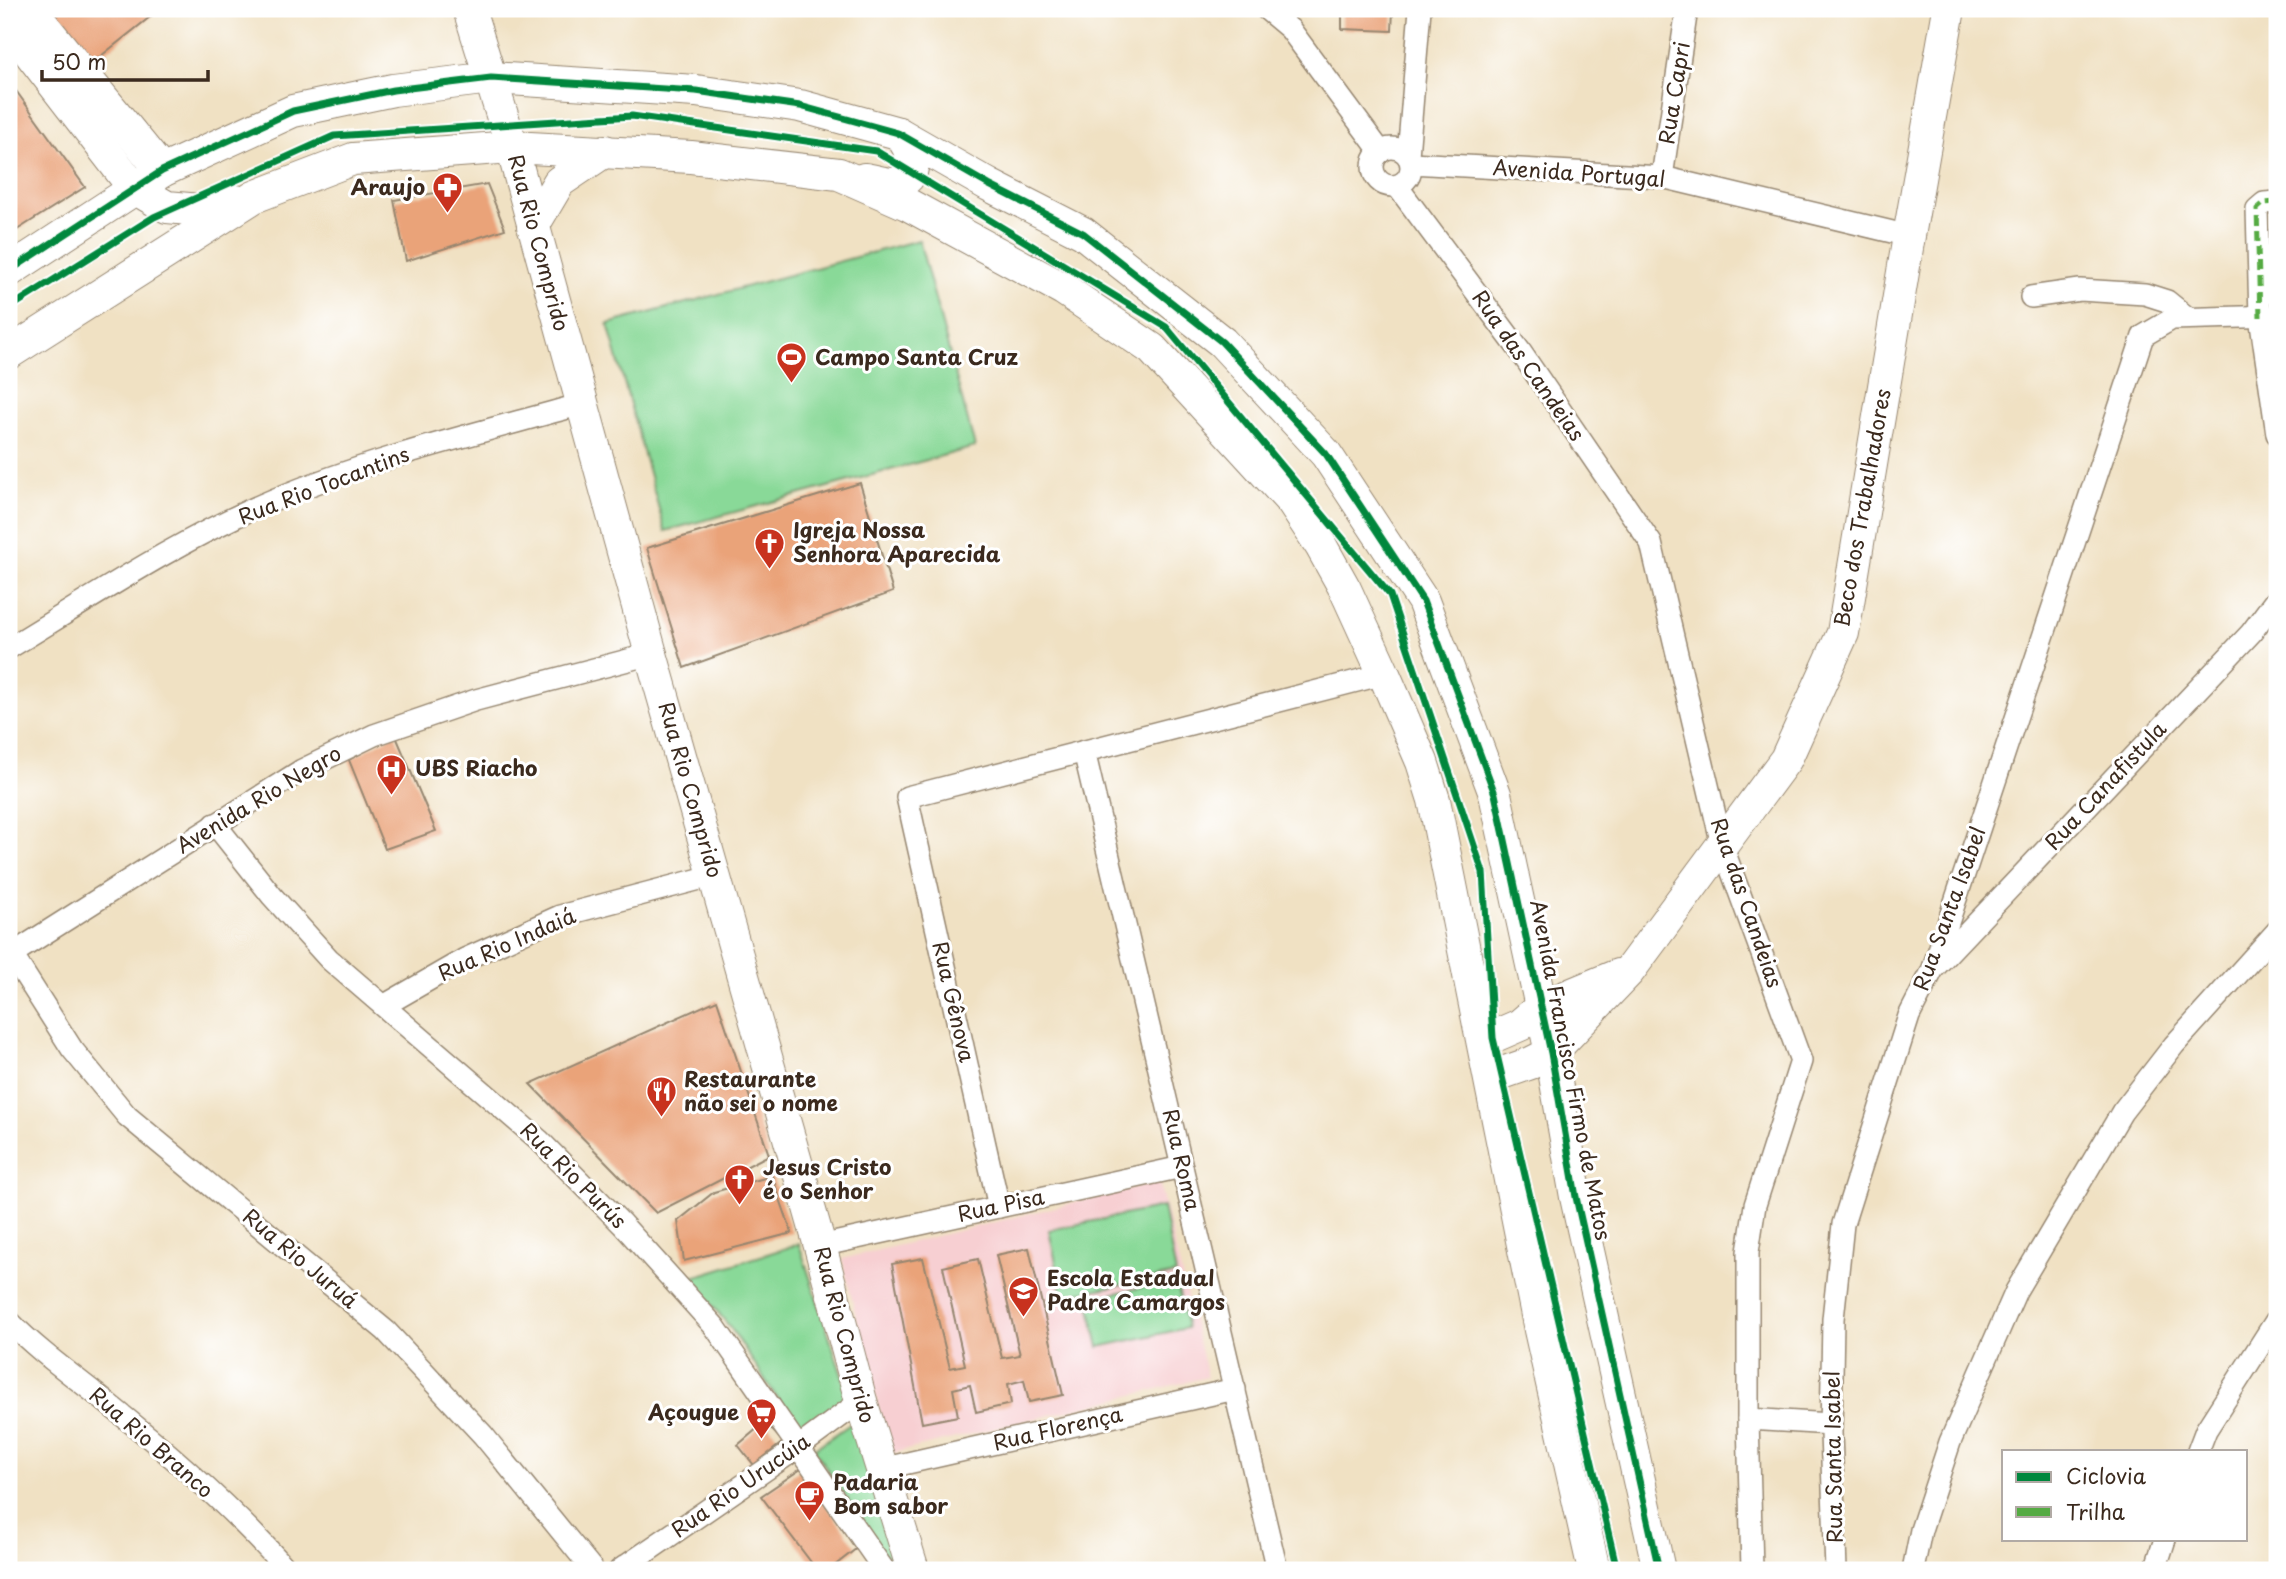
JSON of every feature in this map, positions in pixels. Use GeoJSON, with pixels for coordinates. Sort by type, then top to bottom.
{"type":"FeatureCollection","features":[{"type":"Feature","properties":{"kind":"street"},"geometry":{"type":"LineString","coordinates":[[30,9],[162,171]]}},
{"type":"Feature","properties":{"kind":"street","name":"Rua Rio Comprido"},"geometry":{"type":"LineString","coordinates":[[469,9],[512,147],[650,654],[820,1246],[861,1401],[913,1570]]}},
{"type":"Feature","properties":{"kind":"street"},"geometry":{"type":"LineString","coordinates":[[1266,9],[1290,29],[1381,152]]}},
{"type":"Feature","properties":{"kind":"street"},"geometry":{"type":"LineString","coordinates":[[1409,160],[1395,148],[1381,152],[1374,164],[1377,179],[1390,187],[1397,186],[1409,177],[1420,9]]}},
{"type":"Feature","properties":{"kind":"street","name":"Rua Capri"},"geometry":{"type":"LineString","coordinates":[[1662,177],[1687,9]]}},
{"type":"Feature","properties":{"kind":"street","name":"Beco dos Trabalhadores"},"geometry":{"type":"LineString","coordinates":[[1491,1077],[1551,1054],[1629,971],[1786,759],[1843,633],[1949,9]]}},
{"type":"Feature","properties":{"kind":"street"},"geometry":{"type":"LineString","coordinates":[[9,26],[134,188],[167,207],[200,210],[254,197],[353,159],[512,147],[691,157],[839,174],[893,184],[906,179],[914,166],[908,145],[898,133]]}},
{"type":"Feature","properties":{"kind":"street","name":"Avenida Francisco Firmo de Matos"},"geometry":{"type":"LineString","coordinates":[[9,271],[162,171],[293,111],[393,90],[491,78],[696,91],[800,106],[898,133],[989,185],[1083,233],[1222,342],[1326,454],[1423,601],[1495,794],[1551,1054],[1576,1197],[1659,1570]]}},
{"type":"Feature","properties":{"kind":"street"},"geometry":{"type":"LineString","coordinates":[[533,226],[559,182],[605,151]]}},
{"type":"Feature","properties":{"kind":"street","name":"Avenida Portugal"},"geometry":{"type":"LineString","coordinates":[[1409,160],[1662,177],[1909,236]]}},
{"type":"Feature","properties":{"kind":"street"},"geometry":{"type":"LineString","coordinates":[[839,174],[907,204],[1063,289],[1152,349],[1292,502],[1321,545],[1345,589],[1422,762],[1434,800],[1540,1330],[1594,1570]]}},
{"type":"Feature","properties":{"kind":"street","name":"Rua das Candeias"},"geometry":{"type":"LineString","coordinates":[[1397,186],[1520,351],[1651,543],[1722,845],[1801,1060],[1755,1205],[1750,1240],[1748,1419],[1752,1570]]}},
{"type":"Feature","properties":{"kind":"street"},"geometry":{"type":"LineString","coordinates":[[9,353],[254,197]]}},
{"type":"Feature","properties":{"kind":"street"},"geometry":{"type":"LineString","coordinates":[[2277,202],[2264,203],[2257,209],[2269,316],[2277,434]]}},
{"type":"Feature","properties":{"kind":"street"},"geometry":{"type":"LineString","coordinates":[[2031,297],[2080,290],[2145,294],[2167,301],[2180,318],[2269,316]]}},
{"type":"Feature","properties":{"kind":"street","name":"Rua Santa Isabel"},"geometry":{"type":"LineString","coordinates":[[1836,1570],[1831,1424],[1833,1319],[1843,1224],[1909,1016],[1932,971],[2143,336],[2180,318]]}},
{"type":"Feature","properties":{"kind":"street","name":"Rua Rio Tocantins"},"geometry":{"type":"LineString","coordinates":[[9,648],[180,545],[273,500],[379,461],[582,404]]}},
{"type":"Feature","properties":{"kind":"street","name":"Rua Canafistula"},"geometry":{"type":"LineString","coordinates":[[1932,971],[2251,633],[2277,598]]}},
{"type":"Feature","properties":{"kind":"street","name":"Avenida Rio Negro"},"geometry":{"type":"LineString","coordinates":[[10,953],[302,770],[374,735],[476,699],[650,654]]}},
{"type":"Feature","properties":{"kind":"street"},"geometry":{"type":"LineString","coordinates":[[1084,751],[1384,674]]}},
{"type":"Feature","properties":{"kind":"street","name":"Rua Gênova"},"geometry":{"type":"LineString","coordinates":[[999,1207],[907,797],[1084,751]]}},
{"type":"Feature","properties":{"kind":"street","name":"Rua Roma"},"geometry":{"type":"LineString","coordinates":[[1084,751],[1277,1570]]}},
{"type":"Feature","properties":{"kind":"street","name":"Rua Rio Purús"},"geometry":{"type":"LineString","coordinates":[[215,824],[272,896],[330,959],[539,1140],[622,1224],[715,1327],[884,1570]]}},
{"type":"Feature","properties":{"kind":"street","name":"Rua Rio Indaiá"},"geometry":{"type":"LineString","coordinates":[[386,1005],[465,959],[560,916],[715,875]]}},
{"type":"Feature","properties":{"kind":"street"},"geometry":{"type":"LineString","coordinates":[[1913,1570],[1921,1530],[1950,1442],[2016,1291],[2122,1112],[2174,1045],[2277,931]]}},
{"type":"Feature","properties":{"kind":"street","name":"Rua Rio Juruá"},"geometry":{"type":"LineString","coordinates":[[10,953],[72,1049],[127,1116],[386,1331],[483,1435],[593,1570]]}},
{"type":"Feature","properties":{"kind":"street"},"geometry":{"type":"LineString","coordinates":[[1483,1041],[1520,1026],[1541,1007],[1629,971]]}},
{"type":"Feature","properties":{"kind":"street","name":"Rua Pisa"},"geometry":{"type":"LineString","coordinates":[[820,1246],[1182,1167]]}},
{"type":"Feature","properties":{"kind":"street"},"geometry":{"type":"LineString","coordinates":[[2198,1450],[2206,1430],[2277,1319]]}},
{"type":"Feature","properties":{"kind":"street","name":"Rua Rio Branco"},"geometry":{"type":"LineString","coordinates":[[9,1321],[31,1344],[109,1404],[197,1482],[288,1570]]}},
{"type":"Feature","properties":{"kind":"street","name":"Rua Florença"},"geometry":{"type":"LineString","coordinates":[[881,1469],[1235,1389]]}},
{"type":"Feature","properties":{"kind":"street","name":"Rua Rio Urucúia"},"geometry":{"type":"LineString","coordinates":[[621,1570],[861,1401]]}},
{"type":"Feature","properties":{"kind":"street"},"geometry":{"type":"LineString","coordinates":[[1748,1419],[1831,1424]]}},
{"type":"Feature","properties":{"kind":"street"},"geometry":{"type":"LineString","coordinates":[[2155,1570],[2165,1540]]}},
{"type":"Feature","properties":{"kind":"shaded area","name":"Escola Estadual Padre Camargos"},"geometry":{"type":"Polygon","coordinates":[[[1159,1182],[1207,1377],[890,1454],[842,1259],[1159,1182]]]}},
{"type":"Feature","properties":{"kind":"green space","name":"Campo Santa Cruz"},"geometry":{"type":"Polygon","coordinates":[[[919,240],[975,447],[665,531],[608,324],[919,240]]]}},
{"type":"Feature","properties":{"kind":"green space"},"geometry":{"type":"Polygon","coordinates":[[[1163,1207],[1176,1274],[1063,1296],[1049,1230],[1163,1207]]]}},
{"type":"Feature","properties":{"kind":"green space"},"geometry":{"type":"Polygon","coordinates":[[[799,1244],[849,1397],[799,1431],[730,1327],[690,1278],[799,1244]]]}},
{"type":"Feature","properties":{"kind":"green space"},"geometry":{"type":"Polygon","coordinates":[[[1176,1280],[1187,1328],[1099,1347],[1088,1299],[1176,1280]]]}},
{"type":"Feature","properties":{"kind":"green space"},"geometry":{"type":"Polygon","coordinates":[[[856,1420],[901,1570],[894,1570],[814,1449],[856,1420]]]}},
{"type":"Feature","properties":{"kind":"building"},"geometry":{"type":"Polygon","coordinates":[[[37,9],[160,9],[87,67],[37,9]]]}},
{"type":"Feature","properties":{"kind":"building"},"geometry":{"type":"Polygon","coordinates":[[[1342,9],[1393,10],[1392,31],[1342,29],[1342,9]]]}},
{"type":"Feature","properties":{"kind":"building"},"geometry":{"type":"Polygon","coordinates":[[[9,81],[85,187],[9,235],[9,81]]]}},
{"type":"Feature","properties":{"kind":"building","name":"Araujo"},"geometry":{"type":"Polygon","coordinates":[[[487,184],[505,229],[406,261],[394,200],[487,184]]]}},
{"type":"Feature","properties":{"kind":"building","name":"Igreja Nossa Senhora Aparecida"},"geometry":{"type":"Polygon","coordinates":[[[860,483],[893,592],[684,668],[647,548],[860,483]]]}},
{"type":"Feature","properties":{"kind":"building","name":"UBS Riacho"},"geometry":{"type":"Polygon","coordinates":[[[395,734],[436,831],[385,849],[349,760],[395,734]]]}},
{"type":"Feature","properties":{"kind":"building","name":"Restaurante não sei o nome"},"geometry":{"type":"Polygon","coordinates":[[[717,1000],[769,1155],[656,1213],[530,1084],[717,1000]]]}},
{"type":"Feature","properties":{"kind":"building","name":"Jesus Cristo é o Senhor"},"geometry":{"type":"Polygon","coordinates":[[[772,1176],[792,1233],[684,1261],[678,1221],[714,1192],[772,1176]]]}},
{"type":"Feature","properties":{"kind":"building"},"geometry":{"type":"Polygon","coordinates":[[[1029,1248],[1063,1395],[1029,1402],[1024,1380],[1008,1384],[1011,1404],[976,1412],[970,1385],[953,1389],[958,1416],[922,1423],[892,1264],[923,1258],[950,1368],[965,1365],[943,1267],[978,1259],[1002,1358],[1020,1355],[996,1255],[1029,1248]]]}},
{"type":"Feature","properties":{"kind":"building","name":"Açougue"},"geometry":{"type":"Polygon","coordinates":[[[765,1422],[783,1442],[754,1465],[738,1445],[765,1422]]]}},
{"type":"Feature","properties":{"kind":"building","name":"Padaria Bom sabor"},"geometry":{"type":"Polygon","coordinates":[[[801,1469],[857,1548],[829,1570],[817,1570],[761,1496],[801,1469]]]}},
{"type":"Feature","properties":{"kind":"marked path"},"geometry":{"type":"LineString","coordinates":[[2260,317],[2257,209],[2264,203],[2277,202]]}},
{"type":"Feature","properties":{"kind":"cycle path"},"geometry":{"type":"LineString","coordinates":[[9,271],[162,171],[293,111],[393,90],[491,78],[696,91],[800,106],[898,133],[989,185],[1083,233],[1222,342],[1326,454],[1423,601],[1495,794],[1551,1053],[1576,1197],[1659,1570]]}},
{"type":"Feature","properties":{"kind":"cycle path"},"geometry":{"type":"LineString","coordinates":[[9,308],[154,217],[334,136],[632,116],[876,151],[1166,327],[1390,595],[1483,872],[1493,1038],[1617,1570]]}},
{"type":"Feature","properties":{"kind":"place","name":"Araujo"},"geometry":{"type":"Point","coordinates":[448,215]}},
{"type":"Feature","properties":{"kind":"place","name":"Campo Santa Cruz"},"geometry":{"type":"Point","coordinates":[792,385]}},
{"type":"Feature","properties":{"kind":"place","name":"Igreja Nossa Senhora Aparecida"},"geometry":{"type":"Point","coordinates":[770,570]}},
{"type":"Feature","properties":{"kind":"place","name":"UBS Riacho"},"geometry":{"type":"Point","coordinates":[392,796]}},
{"type":"Feature","properties":{"kind":"place","name":"Restaurante não sei o nome"},"geometry":{"type":"Point","coordinates":[661,1119]}},
{"type":"Feature","properties":{"kind":"place","name":"Jesus Cristo é o Senhor"},"geometry":{"type":"Point","coordinates":[740,1207]}},
{"type":"Feature","properties":{"kind":"place","name":"Escola Estadual Padre Camargos"},"geometry":{"type":"Point","coordinates":[1024,1318]}},
{"type":"Feature","properties":{"kind":"place","name":"Açougue"},"geometry":{"type":"Point","coordinates":[762,1440]}},
{"type":"Feature","properties":{"kind":"place","name":"Padaria Bom sabor"},"geometry":{"type":"Point","coordinates":[810,1522]}}]}
